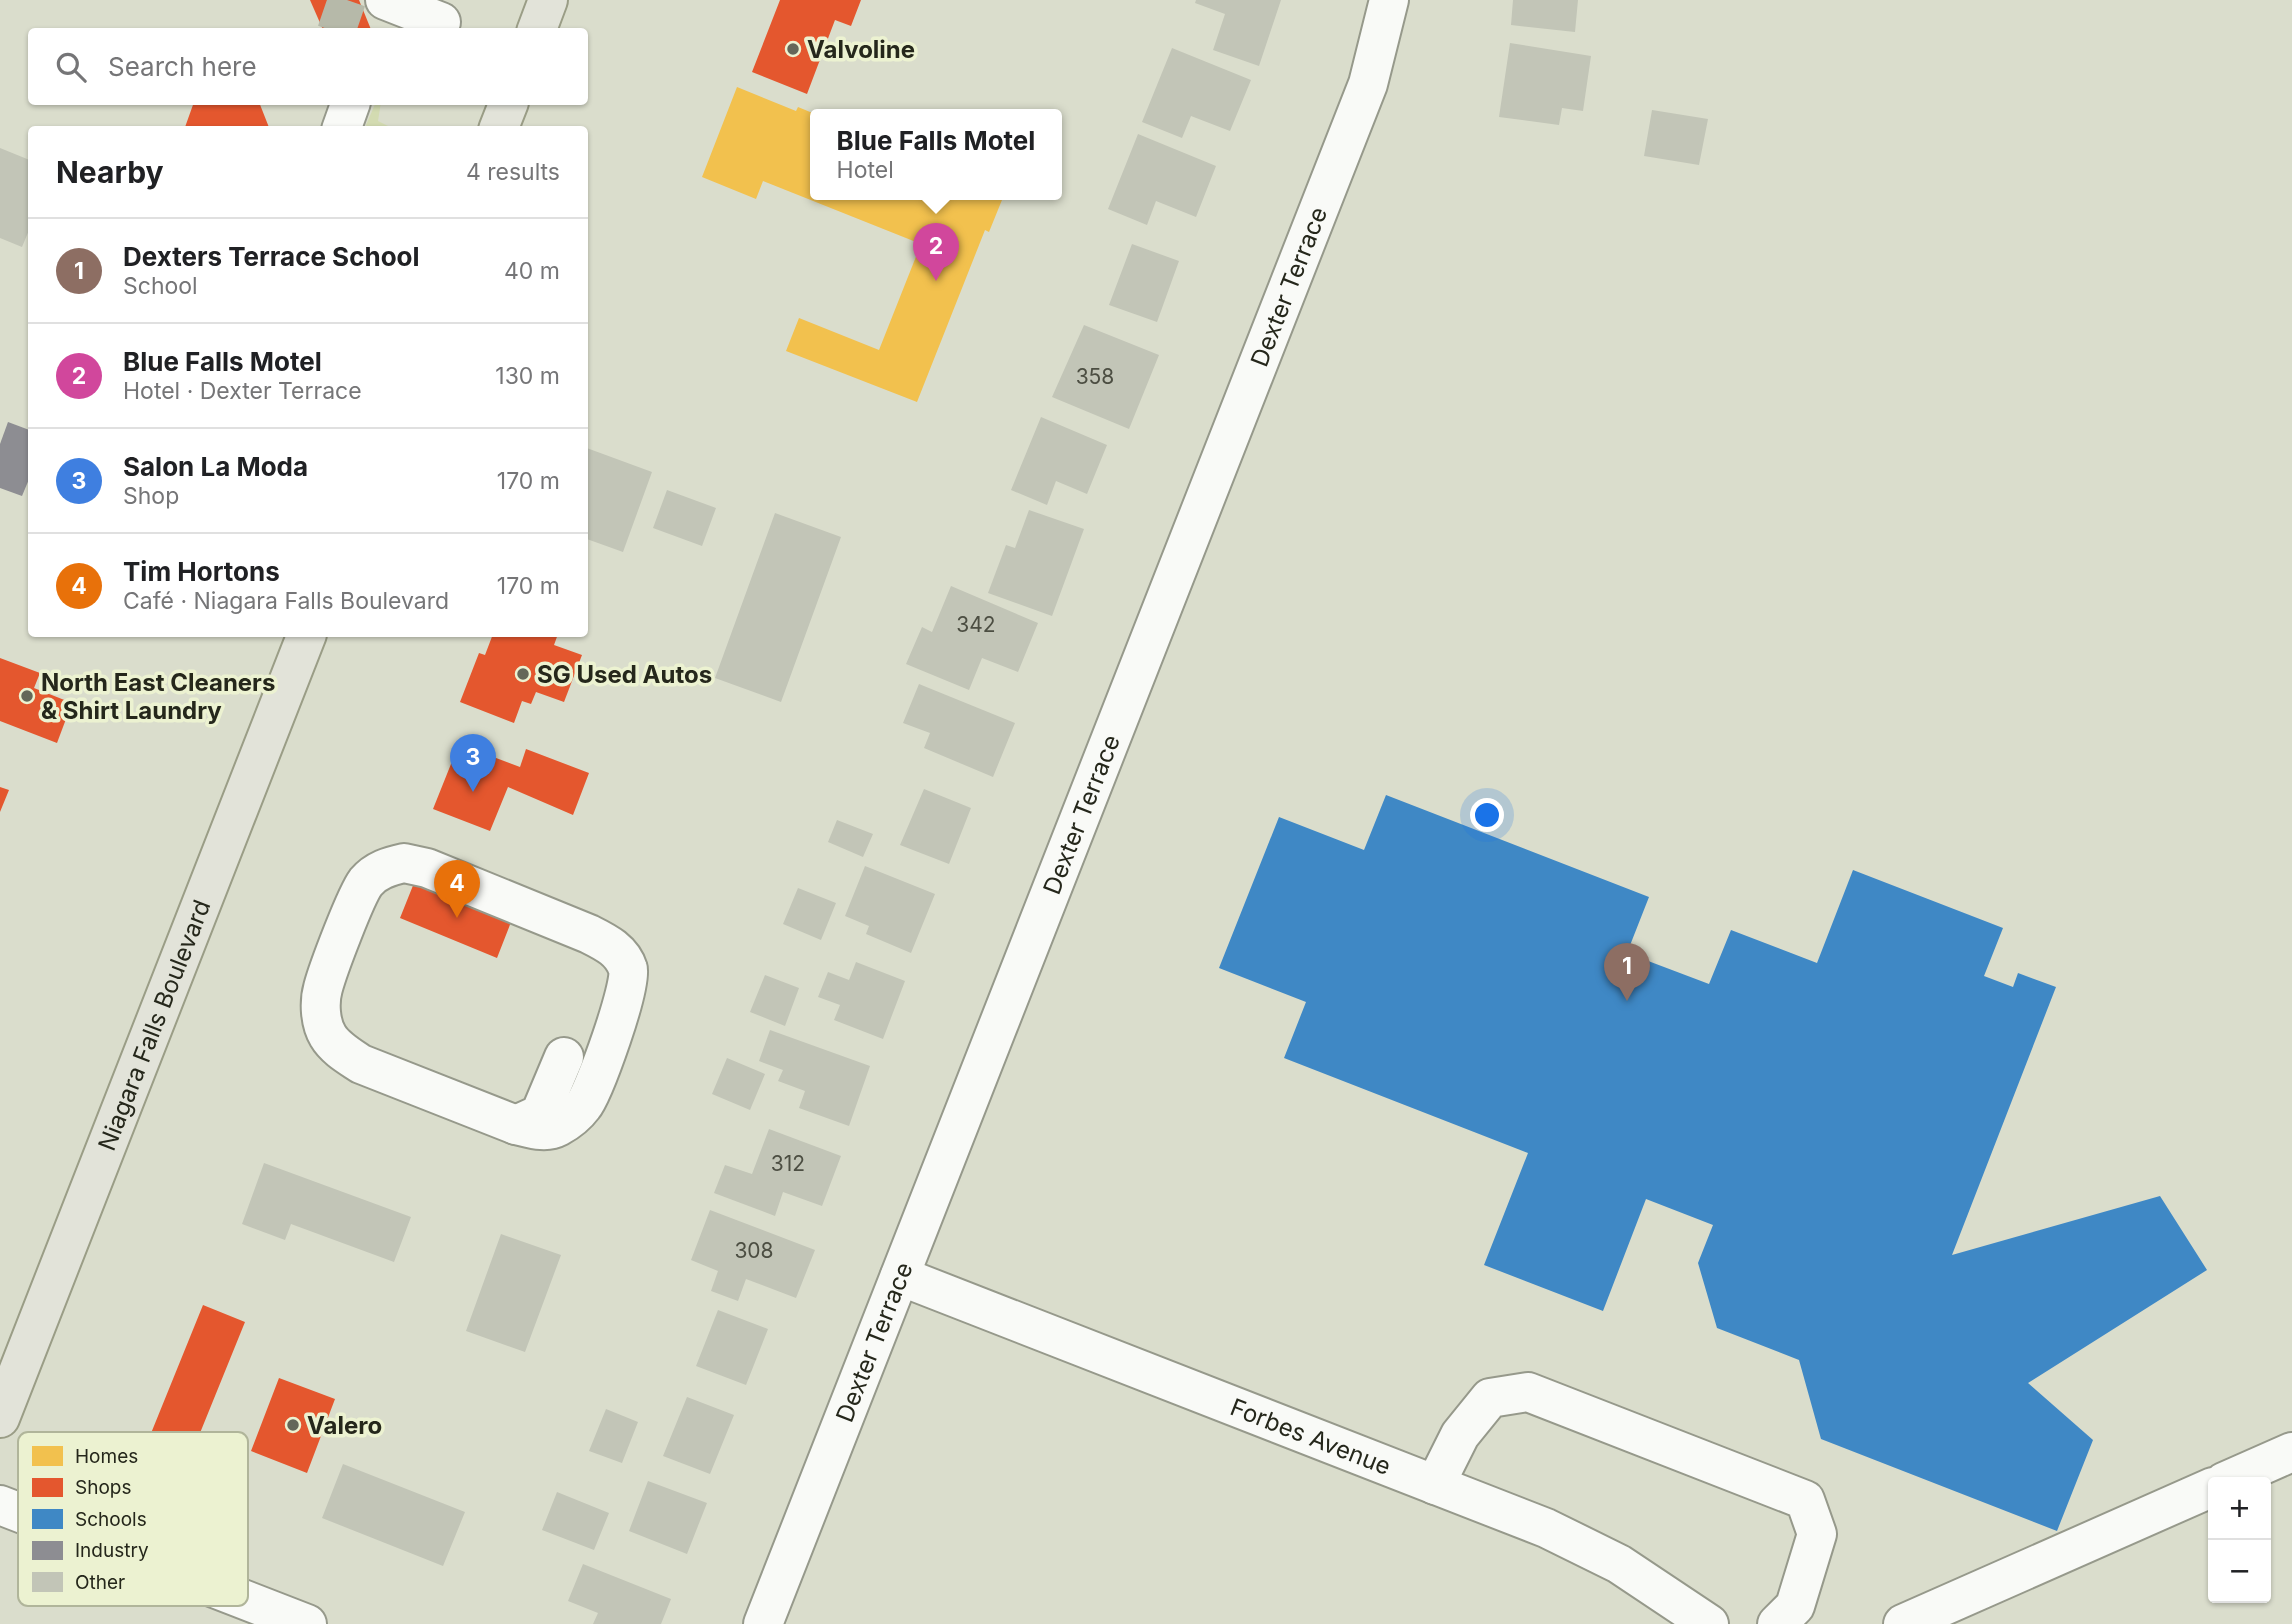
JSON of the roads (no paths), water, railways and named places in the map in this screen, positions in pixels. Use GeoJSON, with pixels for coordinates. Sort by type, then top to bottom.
{"type":"FeatureCollection","features":[{"type":"Feature","properties":{"kind":"main road"},"geometry":{"type":"LineString","coordinates":[[538,28],[548,0]]}},
{"type":"Feature","properties":{"kind":"main road"},"geometry":{"type":"LineString","coordinates":[[500,126],[508,105]]}},
{"type":"Feature","properties":{"kind":"main road","name":"Niagara Falls Boulevard"},"geometry":{"type":"LineString","coordinates":[[0,1418],[306,637]]}},
{"type":"Feature","properties":{"kind":"street","name":"Dexter Terrace"},"geometry":{"type":"LineString","coordinates":[[763,1624],[1367,84],[1389,0]]}},
{"type":"Feature","properties":{"kind":"street"},"geometry":{"type":"LineString","coordinates":[[384,11],[441,22]]}},
{"type":"Feature","properties":{"kind":"street"},"geometry":{"type":"LineString","coordinates":[[342,126],[350,105]]}},
{"type":"Feature","properties":{"kind":"street"},"geometry":{"type":"LineString","coordinates":[[516,1125],[538,1130],[556,1128],[585,1104],[627,993],[629,972],[623,957],[607,943],[589,934],[427,868],[404,863],[385,867],[366,882],[322,990],[321,1014],[327,1035],[342,1052],[360,1064],[516,1125],[540,1114],[564,1057]]}},
{"type":"Feature","properties":{"kind":"street","name":"Forbes Avenue"},"geometry":{"type":"LineString","coordinates":[[900,1276],[1546,1528],[1619,1564],[1709,1624]]}},
{"type":"Feature","properties":{"kind":"street"},"geometry":{"type":"LineString","coordinates":[[1435,1485],[1460,1434],[1490,1398],[1528,1392],[1805,1500],[1816,1534],[1795,1606],[1777,1624]]}},
{"type":"Feature","properties":{"kind":"street"},"geometry":{"type":"LineString","coordinates":[[2235,1477],[2292,1452]]}},
{"type":"Feature","properties":{"kind":"street"},"geometry":{"type":"LineString","coordinates":[[1903,1624],[2208,1489]]}},
{"type":"Feature","properties":{"kind":"street"},"geometry":{"type":"LineString","coordinates":[[0,1505],[18,1512]]}},
{"type":"Feature","properties":{"kind":"street"},"geometry":{"type":"LineString","coordinates":[[248,1601],[307,1624]]}},
{"type":"Feature","properties":{"kind":"tunnel"},"geometry":{"type":"LineString","coordinates":[[337,28],[347,0]]}},
{"type":"Feature","properties":{"kind":"place","name":"Valvoline"},"geometry":{"type":"Point","coordinates":[793,49]}},
{"type":"Feature","properties":{"kind":"place","name":"Blue Falls Motel"},"geometry":{"type":"Point","coordinates":[936,281]}},
{"type":"Feature","properties":{"kind":"place","name":"SG Used Autos"},"geometry":{"type":"Point","coordinates":[523,674]}},
{"type":"Feature","properties":{"kind":"place","name":"North East Cleaners & Shirt Laundry"},"geometry":{"type":"Point","coordinates":[27,696]}},
{"type":"Feature","properties":{"kind":"place","name":"Salon La Moda"},"geometry":{"type":"Point","coordinates":[473,792]}},
{"type":"Feature","properties":{"kind":"place","name":"Tim Hortons"},"geometry":{"type":"Point","coordinates":[457,918]}},
{"type":"Feature","properties":{"kind":"place","name":"Dexters Terrace School"},"geometry":{"type":"Point","coordinates":[1627,1001]}},
{"type":"Feature","properties":{"kind":"place","name":"Valero"},"geometry":{"type":"Point","coordinates":[293,1425]}}]}
